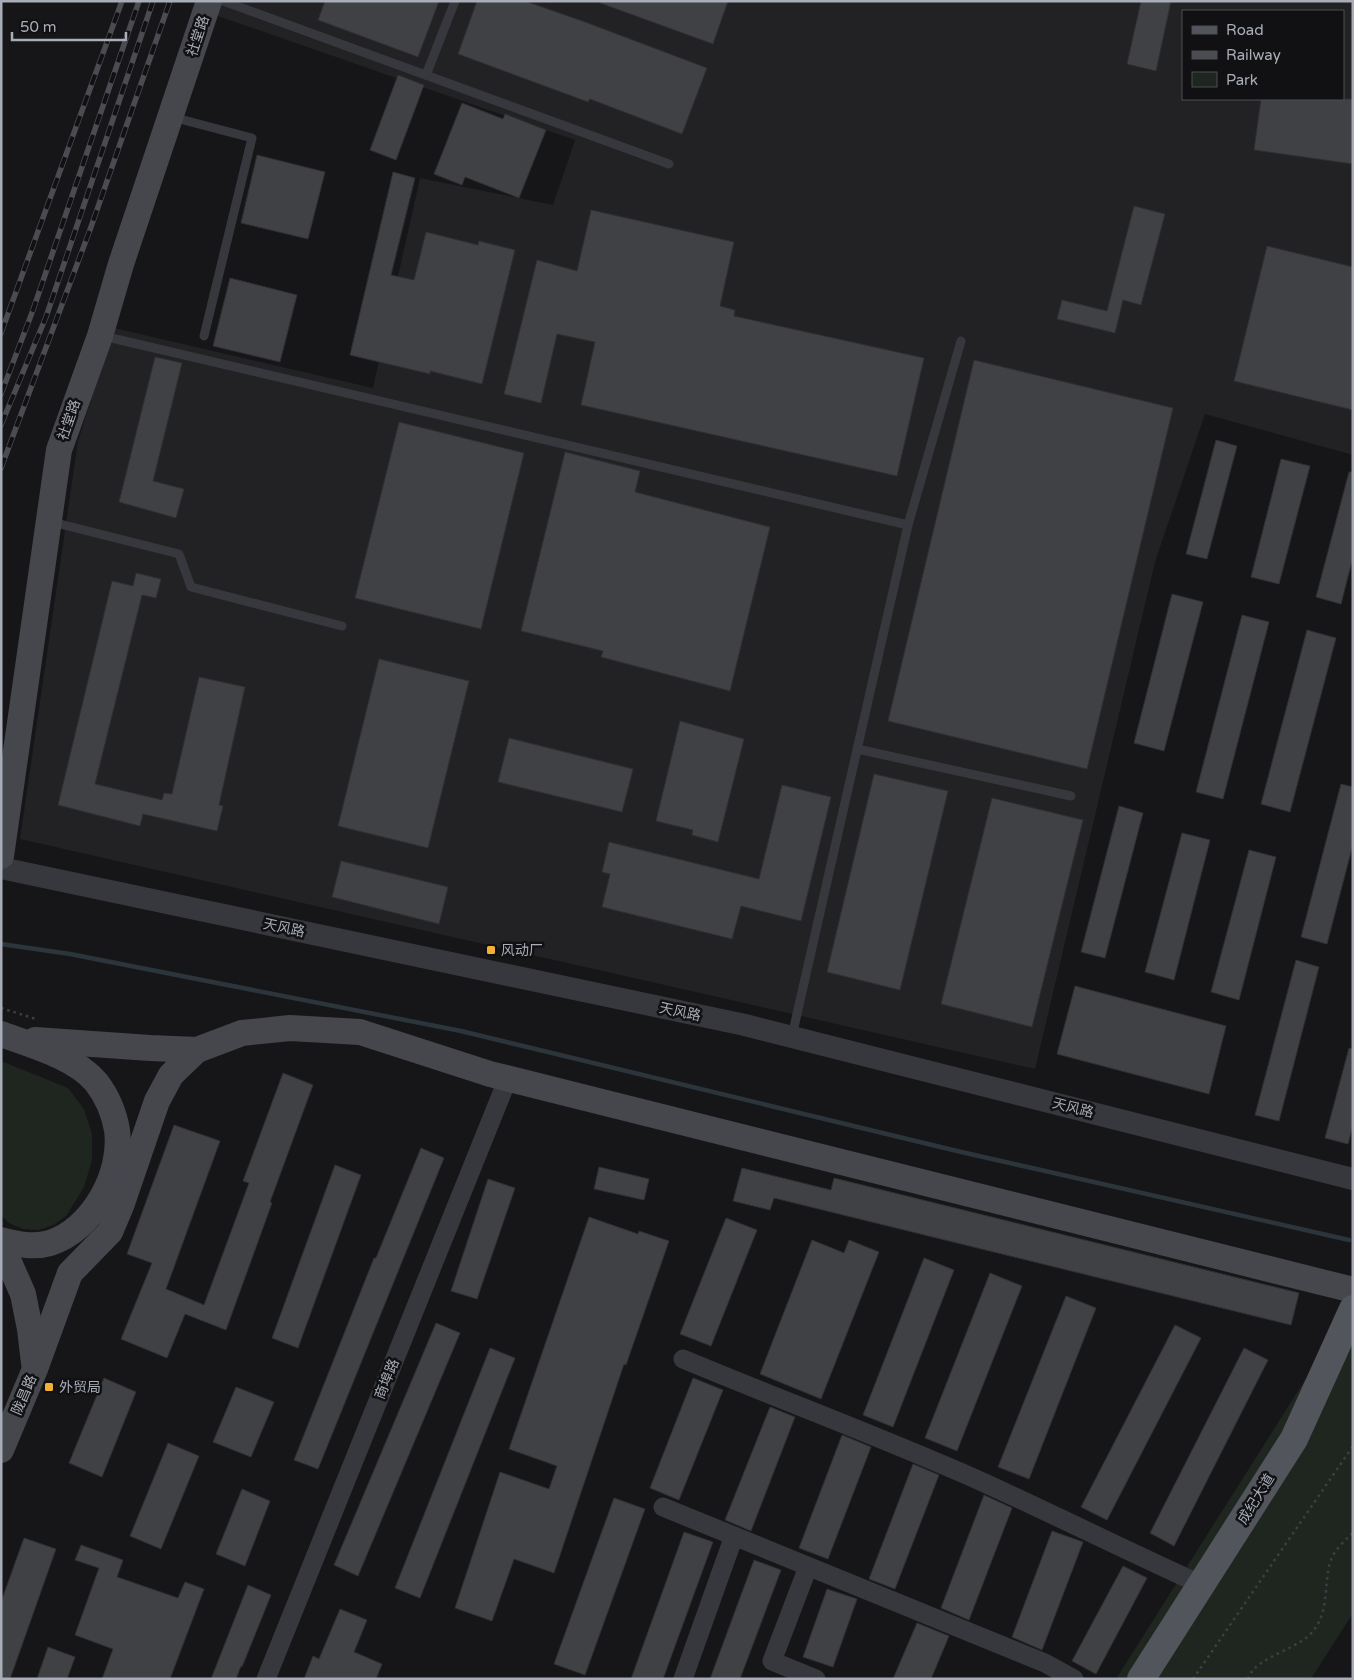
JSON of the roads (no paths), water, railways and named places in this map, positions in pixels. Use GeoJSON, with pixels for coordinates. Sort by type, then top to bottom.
{"type":"FeatureCollection","features":[{"type":"Feature","properties":{"kind":"main road","name":"社堂路"},"geometry":{"type":"LineString","coordinates":[[1,856],[60,450],[100,336],[121,264],[209,1]]}},
{"type":"Feature","properties":{"kind":"main road"},"geometry":{"type":"LineString","coordinates":[[6,1036],[197,1050],[242,1033],[290,1028],[360,1032],[508,1078],[1353,1290]]}},
{"type":"Feature","properties":{"kind":"main road"},"geometry":{"type":"LineString","coordinates":[[1,1240],[24,1246],[49,1244],[72,1233],[90,1216],[106,1192],[116,1159],[117,1131],[110,1104],[95,1081],[74,1064],[6,1036]]}},
{"type":"Feature","properties":{"kind":"main road"},"geometry":{"type":"LineString","coordinates":[[70,1273],[110,1232],[121,1206],[157,1101],[171,1075],[197,1050]]}},
{"type":"Feature","properties":{"kind":"main road"},"geometry":{"type":"LineString","coordinates":[[70,1273],[72,1233]]}},
{"type":"Feature","properties":{"kind":"main road"},"geometry":{"type":"LineString","coordinates":[[1,1244],[23,1294],[35,1369]]}},
{"type":"Feature","properties":{"kind":"main road","name":"陇昌路"},"geometry":{"type":"LineString","coordinates":[[1,1450],[13,1410],[35,1369],[70,1273]]}},
{"type":"Feature","properties":{"kind":"main road","name":"成纪大道"},"geometry":{"type":"LineString","coordinates":[[1141,1679],[1294,1439],[1353,1309]]}},
{"type":"Feature","properties":{"kind":"street","name":"天风路"},"geometry":{"type":"LineString","coordinates":[[1,868],[792,1036],[1353,1179]]}},
{"type":"Feature","properties":{"kind":"street","name":"商埠路"},"geometry":{"type":"LineString","coordinates":[[266,1679],[508,1078]]}},
{"type":"Feature","properties":{"kind":"street"},"geometry":{"type":"LineString","coordinates":[[683,1359],[978,1480],[1202,1585]]}},
{"type":"Feature","properties":{"kind":"street"},"geometry":{"type":"LineString","coordinates":[[663,1507],[1045,1663],[1074,1679]]}},
{"type":"Feature","properties":{"kind":"street"},"geometry":{"type":"LineString","coordinates":[[683,1679],[734,1536]]}},
{"type":"Feature","properties":{"kind":"street"},"geometry":{"type":"LineString","coordinates":[[808,1567],[772,1662],[816,1679]]}},
{"type":"Feature","properties":{"kind":"lane"},"geometry":{"type":"LineString","coordinates":[[223,1],[668,164]]}},
{"type":"Feature","properties":{"kind":"lane"},"geometry":{"type":"LineString","coordinates":[[426,75],[455,1]]}},
{"type":"Feature","properties":{"kind":"lane"},"geometry":{"type":"LineString","coordinates":[[171,117],[252,138],[204,336]]}},
{"type":"Feature","properties":{"kind":"lane"},"geometry":{"type":"LineString","coordinates":[[100,336],[908,525]]}},
{"type":"Feature","properties":{"kind":"lane"},"geometry":{"type":"LineString","coordinates":[[792,1036],[908,525],[961,341]]}},
{"type":"Feature","properties":{"kind":"lane"},"geometry":{"type":"LineString","coordinates":[[49,522],[179,554],[191,586],[342,626]]}},
{"type":"Feature","properties":{"kind":"lane"},"geometry":{"type":"LineString","coordinates":[[857,749],[1071,796]]}},
{"type":"Feature","properties":{"kind":"waterway"},"geometry":{"type":"LineString","coordinates":[[1,944],[70,954],[461,1031],[957,1151],[1349,1240]]}},
{"type":"Feature","properties":{"kind":"railway"},"geometry":{"type":"LineString","coordinates":[[1,333],[122,1]]}},
{"type":"Feature","properties":{"kind":"railway"},"geometry":{"type":"LineString","coordinates":[[1,394],[33,310],[139,1]]}},
{"type":"Feature","properties":{"kind":"railway"},"geometry":{"type":"LineString","coordinates":[[1,425],[46,317],[153,1]]}},
{"type":"Feature","properties":{"kind":"railway"},"geometry":{"type":"LineString","coordinates":[[1,468],[91,227],[170,1]]}},
{"type":"Feature","properties":{"kind":"place","name":"风动厂"},"geometry":{"type":"Point","coordinates":[491,950]}},
{"type":"Feature","properties":{"kind":"place","name":"外贸局"},"geometry":{"type":"Point","coordinates":[49,1387]}}]}
